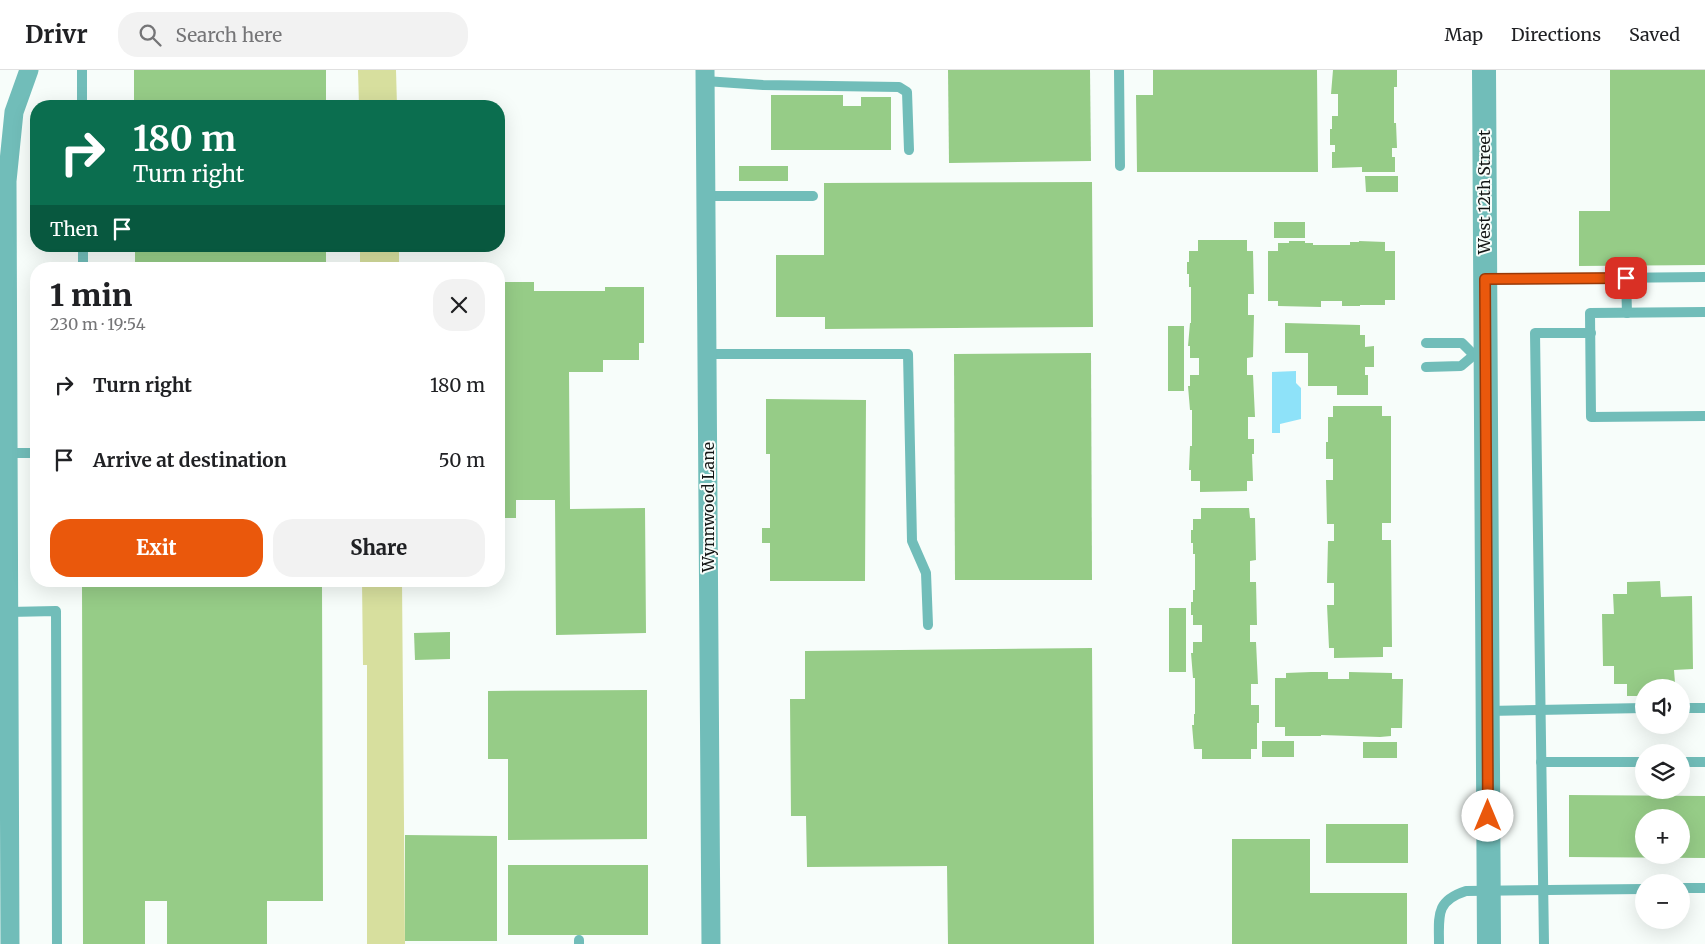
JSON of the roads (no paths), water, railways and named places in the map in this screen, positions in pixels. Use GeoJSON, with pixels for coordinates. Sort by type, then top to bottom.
{"type":"FeatureCollection","features":[{"type":"Feature","properties":{"kind":"street"},"geometry":{"type":"LineString","coordinates":[[10,944],[5,869],[4,719],[9,612],[9,453],[4,359],[6,136],[29,70]]}},
{"type":"Feature","properties":{"kind":"street","name":"West 12th Street"},"geometry":{"type":"LineString","coordinates":[[1484,70],[1485,279],[1480,354],[1488,711],[1489,944]]}},
{"type":"Feature","properties":{"kind":"street","name":"Wynnwood Lane"},"geometry":{"type":"LineString","coordinates":[[705,76],[711,944]]}},
{"type":"Feature","properties":{"kind":"lane"},"geometry":{"type":"LineString","coordinates":[[82,70],[82,100]]}},
{"type":"Feature","properties":{"kind":"lane"},"geometry":{"type":"LineString","coordinates":[[1119,70],[1120,166]]}},
{"type":"Feature","properties":{"kind":"lane"},"geometry":{"type":"LineString","coordinates":[[705,76],[763,85],[899,87],[907,92],[909,150]]}},
{"type":"Feature","properties":{"kind":"lane"},"geometry":{"type":"LineString","coordinates":[[706,196],[813,196]]}},
{"type":"Feature","properties":{"kind":"lane"},"geometry":{"type":"LineString","coordinates":[[1485,279],[1705,277]]}},
{"type":"Feature","properties":{"kind":"lane"},"geometry":{"type":"LineString","coordinates":[[1626,278],[1627,313]]}},
{"type":"Feature","properties":{"kind":"lane"},"geometry":{"type":"LineString","coordinates":[[1705,312],[1590,313],[1591,417],[1705,416]]}},
{"type":"Feature","properties":{"kind":"lane"},"geometry":{"type":"LineString","coordinates":[[1544,944],[1535,333],[1591,333]]}},
{"type":"Feature","properties":{"kind":"lane"},"geometry":{"type":"LineString","coordinates":[[1426,342],[1462,342],[1480,354],[1461,366],[1426,367]]}},
{"type":"Feature","properties":{"kind":"lane"},"geometry":{"type":"LineString","coordinates":[[707,354],[908,354],[912,541],[926,573],[928,625]]}},
{"type":"Feature","properties":{"kind":"lane"},"geometry":{"type":"LineString","coordinates":[[9,453],[30,453]]}},
{"type":"Feature","properties":{"kind":"lane"},"geometry":{"type":"LineString","coordinates":[[9,612],[56,611],[57,944]]}},
{"type":"Feature","properties":{"kind":"lane"},"geometry":{"type":"LineString","coordinates":[[1488,711],[1635,708]]}},
{"type":"Feature","properties":{"kind":"lane"},"geometry":{"type":"LineString","coordinates":[[1690,708],[1705,708]]}},
{"type":"Feature","properties":{"kind":"lane"},"geometry":{"type":"LineString","coordinates":[[1541,762],[1635,762]]}},
{"type":"Feature","properties":{"kind":"lane"},"geometry":{"type":"LineString","coordinates":[[1690,762],[1705,762]]}},
{"type":"Feature","properties":{"kind":"lane"},"geometry":{"type":"LineString","coordinates":[[1690,888],[1705,888]]}},
{"type":"Feature","properties":{"kind":"lane"},"geometry":{"type":"LineString","coordinates":[[1439,944],[1441,910],[1445,901],[1466,891],[1635,889]]}},
{"type":"Feature","properties":{"kind":"water"},"geometry":{"type":"Polygon","coordinates":[[[1296,371],[1296,383],[1301,388],[1301,419],[1280,424],[1280,433],[1272,433],[1272,372],[1296,371]]]}}]}
